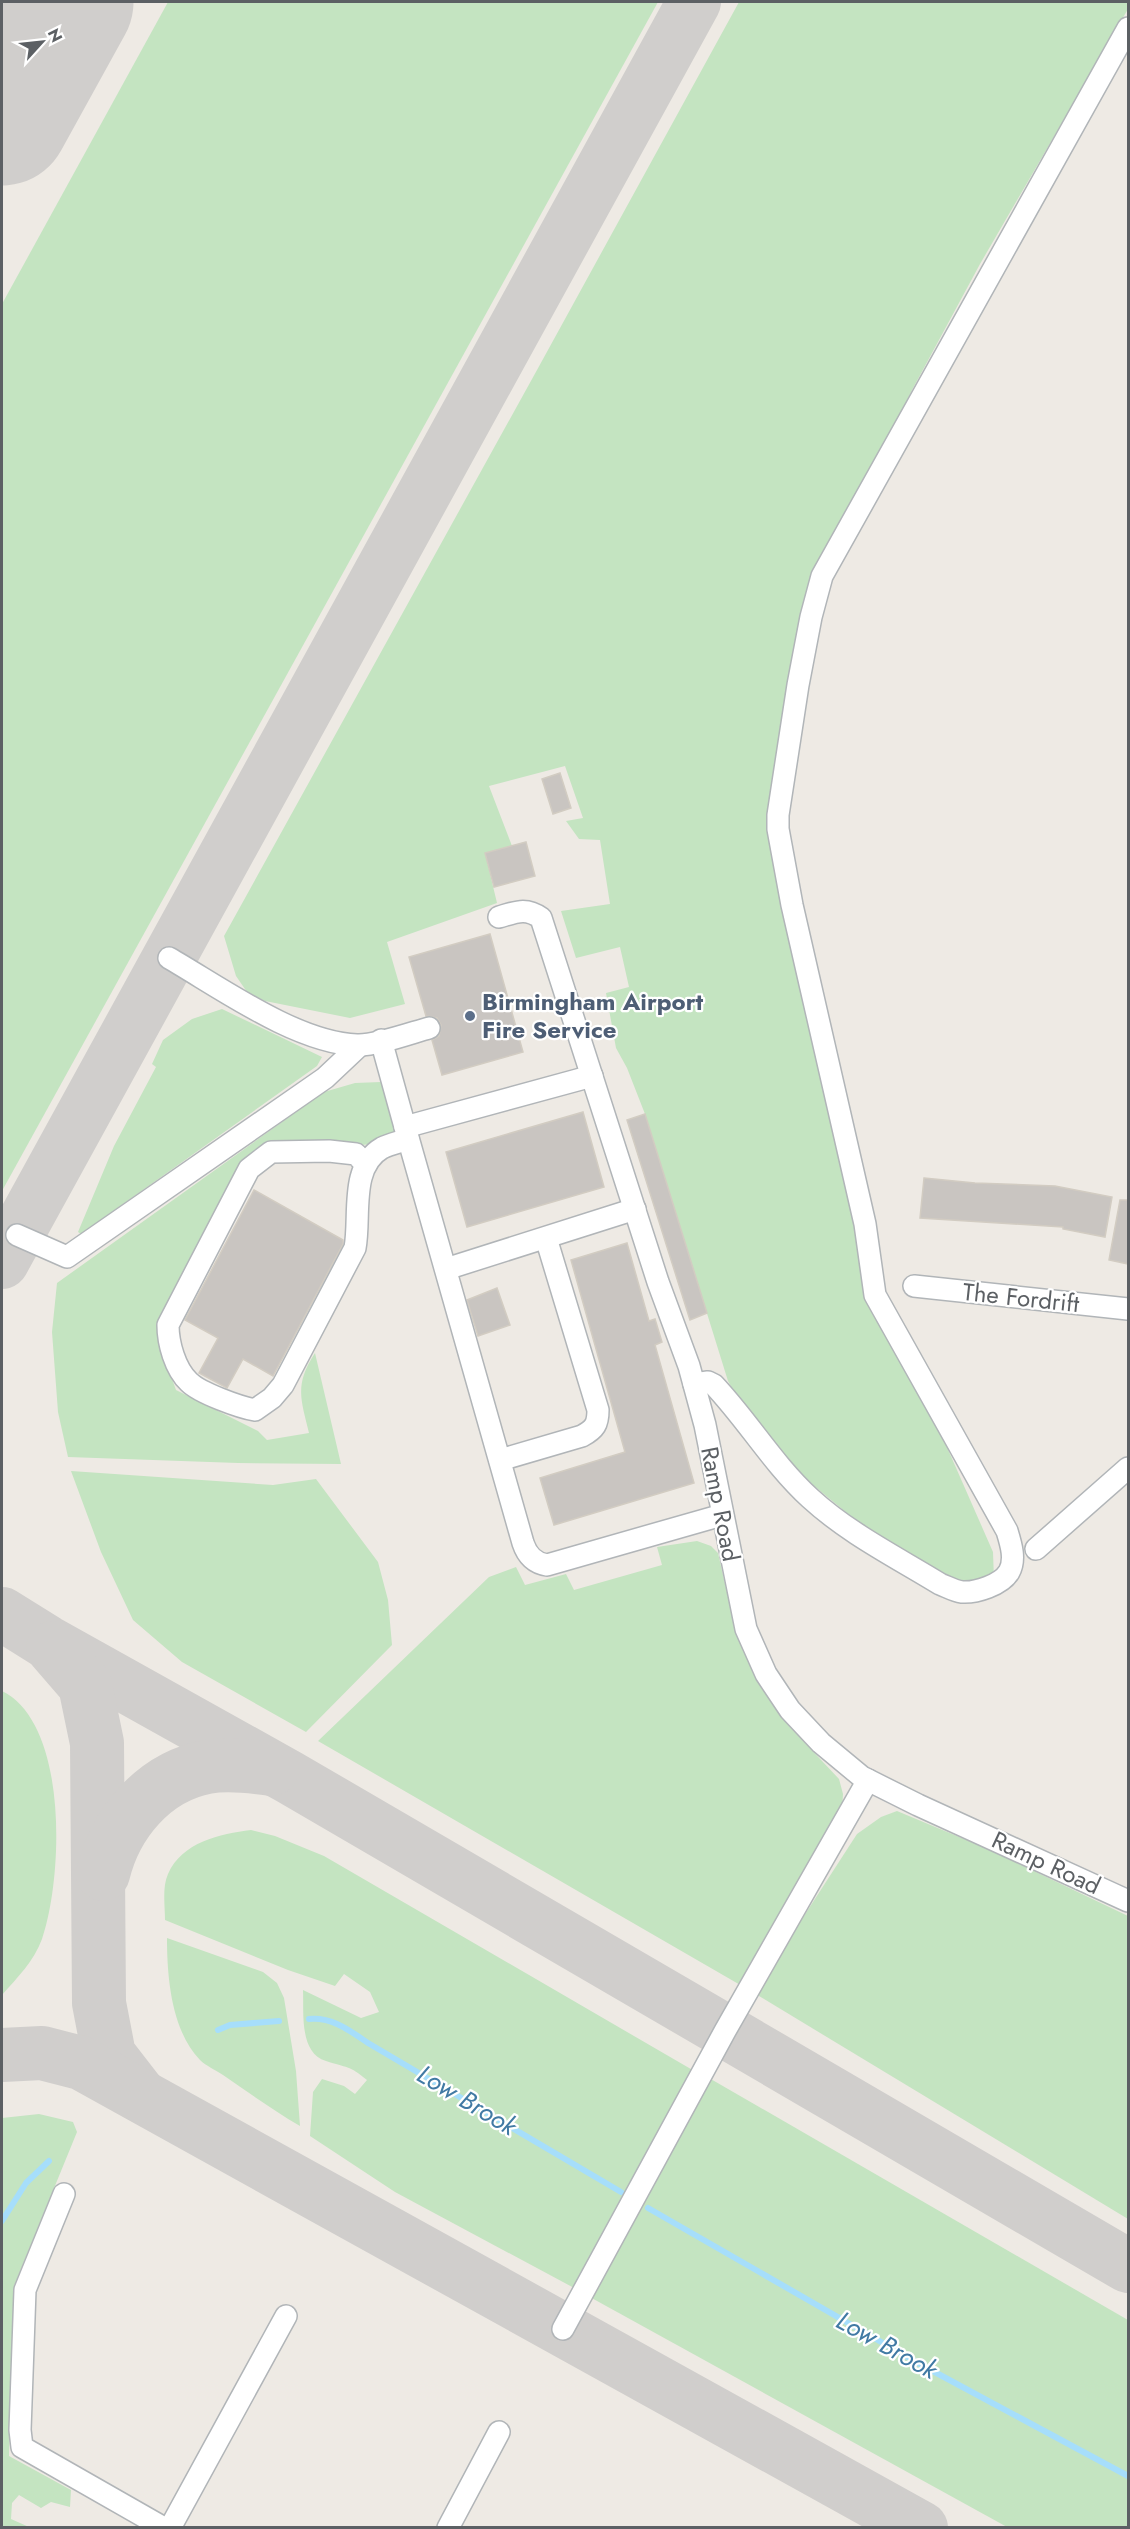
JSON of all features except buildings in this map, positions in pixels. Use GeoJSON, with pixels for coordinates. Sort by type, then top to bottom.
{"type":"FeatureCollection","features":[{"type":"Feature","properties":{"kind":"street"},"geometry":{"type":"LineString","coordinates":[[694,1384],[708,1382],[714,1385],[781,1466],[817,1504],[852,1531],[940,1584],[955,1591],[966,1592],[1000,1581],[1008,1572],[1012,1561],[1012,1546],[1006,1531],[875,1295],[866,1224],[792,905],[778,829],[778,815],[800,673],[814,600],[822,576],[1128,28]]}},
{"type":"Feature","properties":{"kind":"street","name":"Ramp Road"},"geometry":{"type":"LineString","coordinates":[[499,917],[521,910],[532,911],[541,918],[634,1209],[694,1384],[705,1425],[746,1629],[766,1674],[790,1710],[820,1743],[868,1780],[1128,1901]]}},
{"type":"Feature","properties":{"kind":"street"},"geometry":{"type":"LineString","coordinates":[[169,958],[291,1028],[328,1041],[359,1046],[429,1028]]}},
{"type":"Feature","properties":{"kind":"street"},"geometry":{"type":"LineString","coordinates":[[381,1040],[526,1551],[538,1563],[547,1564],[722,1515]]}},
{"type":"Feature","properties":{"kind":"street"},"geometry":{"type":"LineString","coordinates":[[17,1235],[67,1257],[325,1078],[359,1046]]}},
{"type":"Feature","properties":{"kind":"street"},"geometry":{"type":"LineString","coordinates":[[366,1165],[356,1154],[288,1150],[271,1152],[249,1169],[168,1325],[168,1339],[181,1372],[190,1384],[239,1407],[255,1410],[272,1398],[283,1385],[355,1248],[359,1227],[356,1197],[366,1165],[381,1149],[407,1133],[592,1076]]}},
{"type":"Feature","properties":{"kind":"street"},"geometry":{"type":"LineString","coordinates":[[446,1269],[634,1209]]}},
{"type":"Feature","properties":{"kind":"street"},"geometry":{"type":"LineString","coordinates":[[500,1460],[582,1436],[592,1431],[598,1422],[598,1410],[546,1238]]}},
{"type":"Feature","properties":{"kind":"street","name":"The Fordrift"},"geometry":{"type":"LineString","coordinates":[[914,1286],[1128,1309]]}},
{"type":"Feature","properties":{"kind":"street"},"geometry":{"type":"LineString","coordinates":[[1036,1549],[1128,1468]]}},
{"type":"Feature","properties":{"kind":"street"},"geometry":{"type":"LineString","coordinates":[[563,2329],[725,2031],[868,1780]]}},
{"type":"Feature","properties":{"kind":"street"},"geometry":{"type":"LineString","coordinates":[[64,2194],[25,2290],[20,2430],[22,2447],[164,2528]]}},
{"type":"Feature","properties":{"kind":"street"},"geometry":{"type":"LineString","coordinates":[[170,2528],[286,2316]]}},
{"type":"Feature","properties":{"kind":"street"},"geometry":{"type":"LineString","coordinates":[[448,2528],[499,2432]]}},
{"type":"Feature","properties":{"kind":"green space"},"geometry":{"type":"Polygon","coordinates":[[[168,2],[658,2],[2,1191],[2,304],[168,2]]]}},
{"type":"Feature","properties":{"kind":"green space"},"geometry":{"type":"Polygon","coordinates":[[[739,2],[1128,2],[1128,9],[980,264],[912,390],[815,589],[772,833],[870,1299],[946,1445],[993,1552],[994,1580],[977,1586],[947,1580],[864,1527],[797,1472],[751,1424],[728,1381],[645,1114],[627,1068],[616,1048],[606,993],[629,987],[620,947],[576,958],[561,911],[610,904],[600,840],[579,839],[566,821],[583,818],[565,766],[489,786],[512,846],[485,853],[497,903],[387,942],[405,1004],[350,1018],[265,1001],[247,992],[236,976],[224,936],[739,2]]]}},
{"type":"Feature","properties":{"kind":"green space"},"geometry":{"type":"Polygon","coordinates":[[[222,1009],[322,1057],[317,1066],[81,1234],[78,1232],[114,1146],[156,1067],[152,1064],[163,1040],[192,1019],[222,1009]]]}},
{"type":"Feature","properties":{"kind":"green space"},"geometry":{"type":"Polygon","coordinates":[[[381,1082],[396,1135],[371,1144],[334,1148],[247,1167],[157,1337],[176,1390],[258,1431],[267,1440],[309,1433],[301,1392],[304,1374],[315,1353],[341,1464],[68,1457],[58,1412],[52,1332],[57,1283],[324,1092],[355,1083],[381,1082]]]}},
{"type":"Feature","properties":{"kind":"green space"},"geometry":{"type":"Polygon","coordinates":[[[71,1471],[273,1485],[316,1479],[378,1562],[388,1600],[392,1645],[306,1732],[182,1662],[133,1620],[101,1552],[71,1471]]]}},
{"type":"Feature","properties":{"kind":"green space"},"geometry":{"type":"Polygon","coordinates":[[[697,1541],[711,1546],[718,1553],[733,1619],[742,1644],[769,1697],[789,1726],[839,1779],[843,1794],[842,1811],[742,1986],[318,1741],[489,1577],[516,1567],[525,1585],[566,1574],[574,1590],[662,1565],[657,1547],[697,1541]]]}},
{"type":"Feature","properties":{"kind":"green space"},"geometry":{"type":"Polygon","coordinates":[[[2,1691],[24,1709],[39,1735],[50,1768],[55,1804],[56,1842],[54,1879],[42,1939],[30,1962],[2,1995],[2,1691]]]}},
{"type":"Feature","properties":{"kind":"green space"},"geometry":{"type":"Polygon","coordinates":[[[897,1811],[988,1849],[1128,1916],[1128,2219],[754,1993],[857,1834],[881,1817],[897,1811]]]}},
{"type":"Feature","properties":{"kind":"green space"},"geometry":{"type":"Polygon","coordinates":[[[251,1830],[275,1836],[324,1856],[696,2072],[576,2289],[395,2192],[310,2136],[313,2092],[322,2079],[344,2086],[355,2094],[367,2080],[352,2069],[317,2057],[311,2050],[305,2031],[303,1990],[361,2018],[379,2012],[370,1992],[344,1974],[335,1986],[288,1970],[165,1920],[164,1891],[166,1879],[174,1863],[192,1847],[203,1841],[251,1830]]]}},
{"type":"Feature","properties":{"kind":"green space"},"geometry":{"type":"Polygon","coordinates":[[[167,1938],[263,1972],[277,1983],[284,1998],[296,2071],[300,2126],[205,2064],[190,2048],[173,2002],[168,1969],[167,1938]]]}},
{"type":"Feature","properties":{"kind":"green space"},"geometry":{"type":"Polygon","coordinates":[[[709,2078],[1128,2320],[1128,2527],[1007,2527],[588,2296],[709,2078]]]}},
{"type":"Feature","properties":{"kind":"green space"},"geometry":{"type":"Polygon","coordinates":[[[39,2114],[73,2122],[77,2132],[14,2286],[9,2456],[71,2490],[70,2507],[51,2502],[41,2508],[19,2495],[12,2503],[11,2519],[29,2527],[2,2527],[2,2118],[39,2114]]]}},
{"type":"Feature","properties":{"kind":"waterway","name":"Low Brook"},"geometry":{"type":"LineString","coordinates":[[309,2019],[333,2022],[347,2029],[621,2192]]}},
{"type":"Feature","properties":{"kind":"waterway","name":"Low Brook"},"geometry":{"type":"LineString","coordinates":[[218,2030],[230,2025],[279,2021]]}},
{"type":"Feature","properties":{"kind":"waterway","name":"Low Brook"},"geometry":{"type":"LineString","coordinates":[[2,2221],[26,2183],[49,2161]]}},
{"type":"Feature","properties":{"kind":"waterway","name":"Low Brook"},"geometry":{"type":"LineString","coordinates":[[648,2208],[916,2362],[1128,2476]]}},
{"type":"Feature","properties":{"kind":"taxiway"},"geometry":{"type":"LineString","coordinates":[[2,1262],[694,2]]}},
{"type":"Feature","properties":{"kind":"taxiway"},"geometry":{"type":"LineString","coordinates":[[2,54],[39,32],[59,15]]}},
{"type":"Feature","properties":{"kind":"taxiway"},"geometry":{"type":"LineString","coordinates":[[2,1614],[47,1642],[289,1777],[1128,2266]]}},
{"type":"Feature","properties":{"kind":"taxiway"},"geometry":{"type":"LineString","coordinates":[[53,1648],[85,1685],[97,1743],[99,2003],[109,2055],[140,2095]]}},
{"type":"Feature","properties":{"kind":"taxiway"},"geometry":{"type":"LineString","coordinates":[[103,1874],[109,1855],[127,1821],[139,1805],[170,1781],[188,1772],[223,1765],[272,1769]]}},
{"type":"Feature","properties":{"kind":"taxiway"},"geometry":{"type":"LineString","coordinates":[[2,2055],[42,2053],[81,2063],[921,2528]]}},
{"type":"Feature","properties":{"kind":"runway"},"geometry":{"type":"LineString","coordinates":[[2,118],[66,2]]}},
{"type":"Feature","properties":{"kind":"place","name":"Birmingham Airport Fire Service"},"geometry":{"type":"Point","coordinates":[470,1016]}}]}
